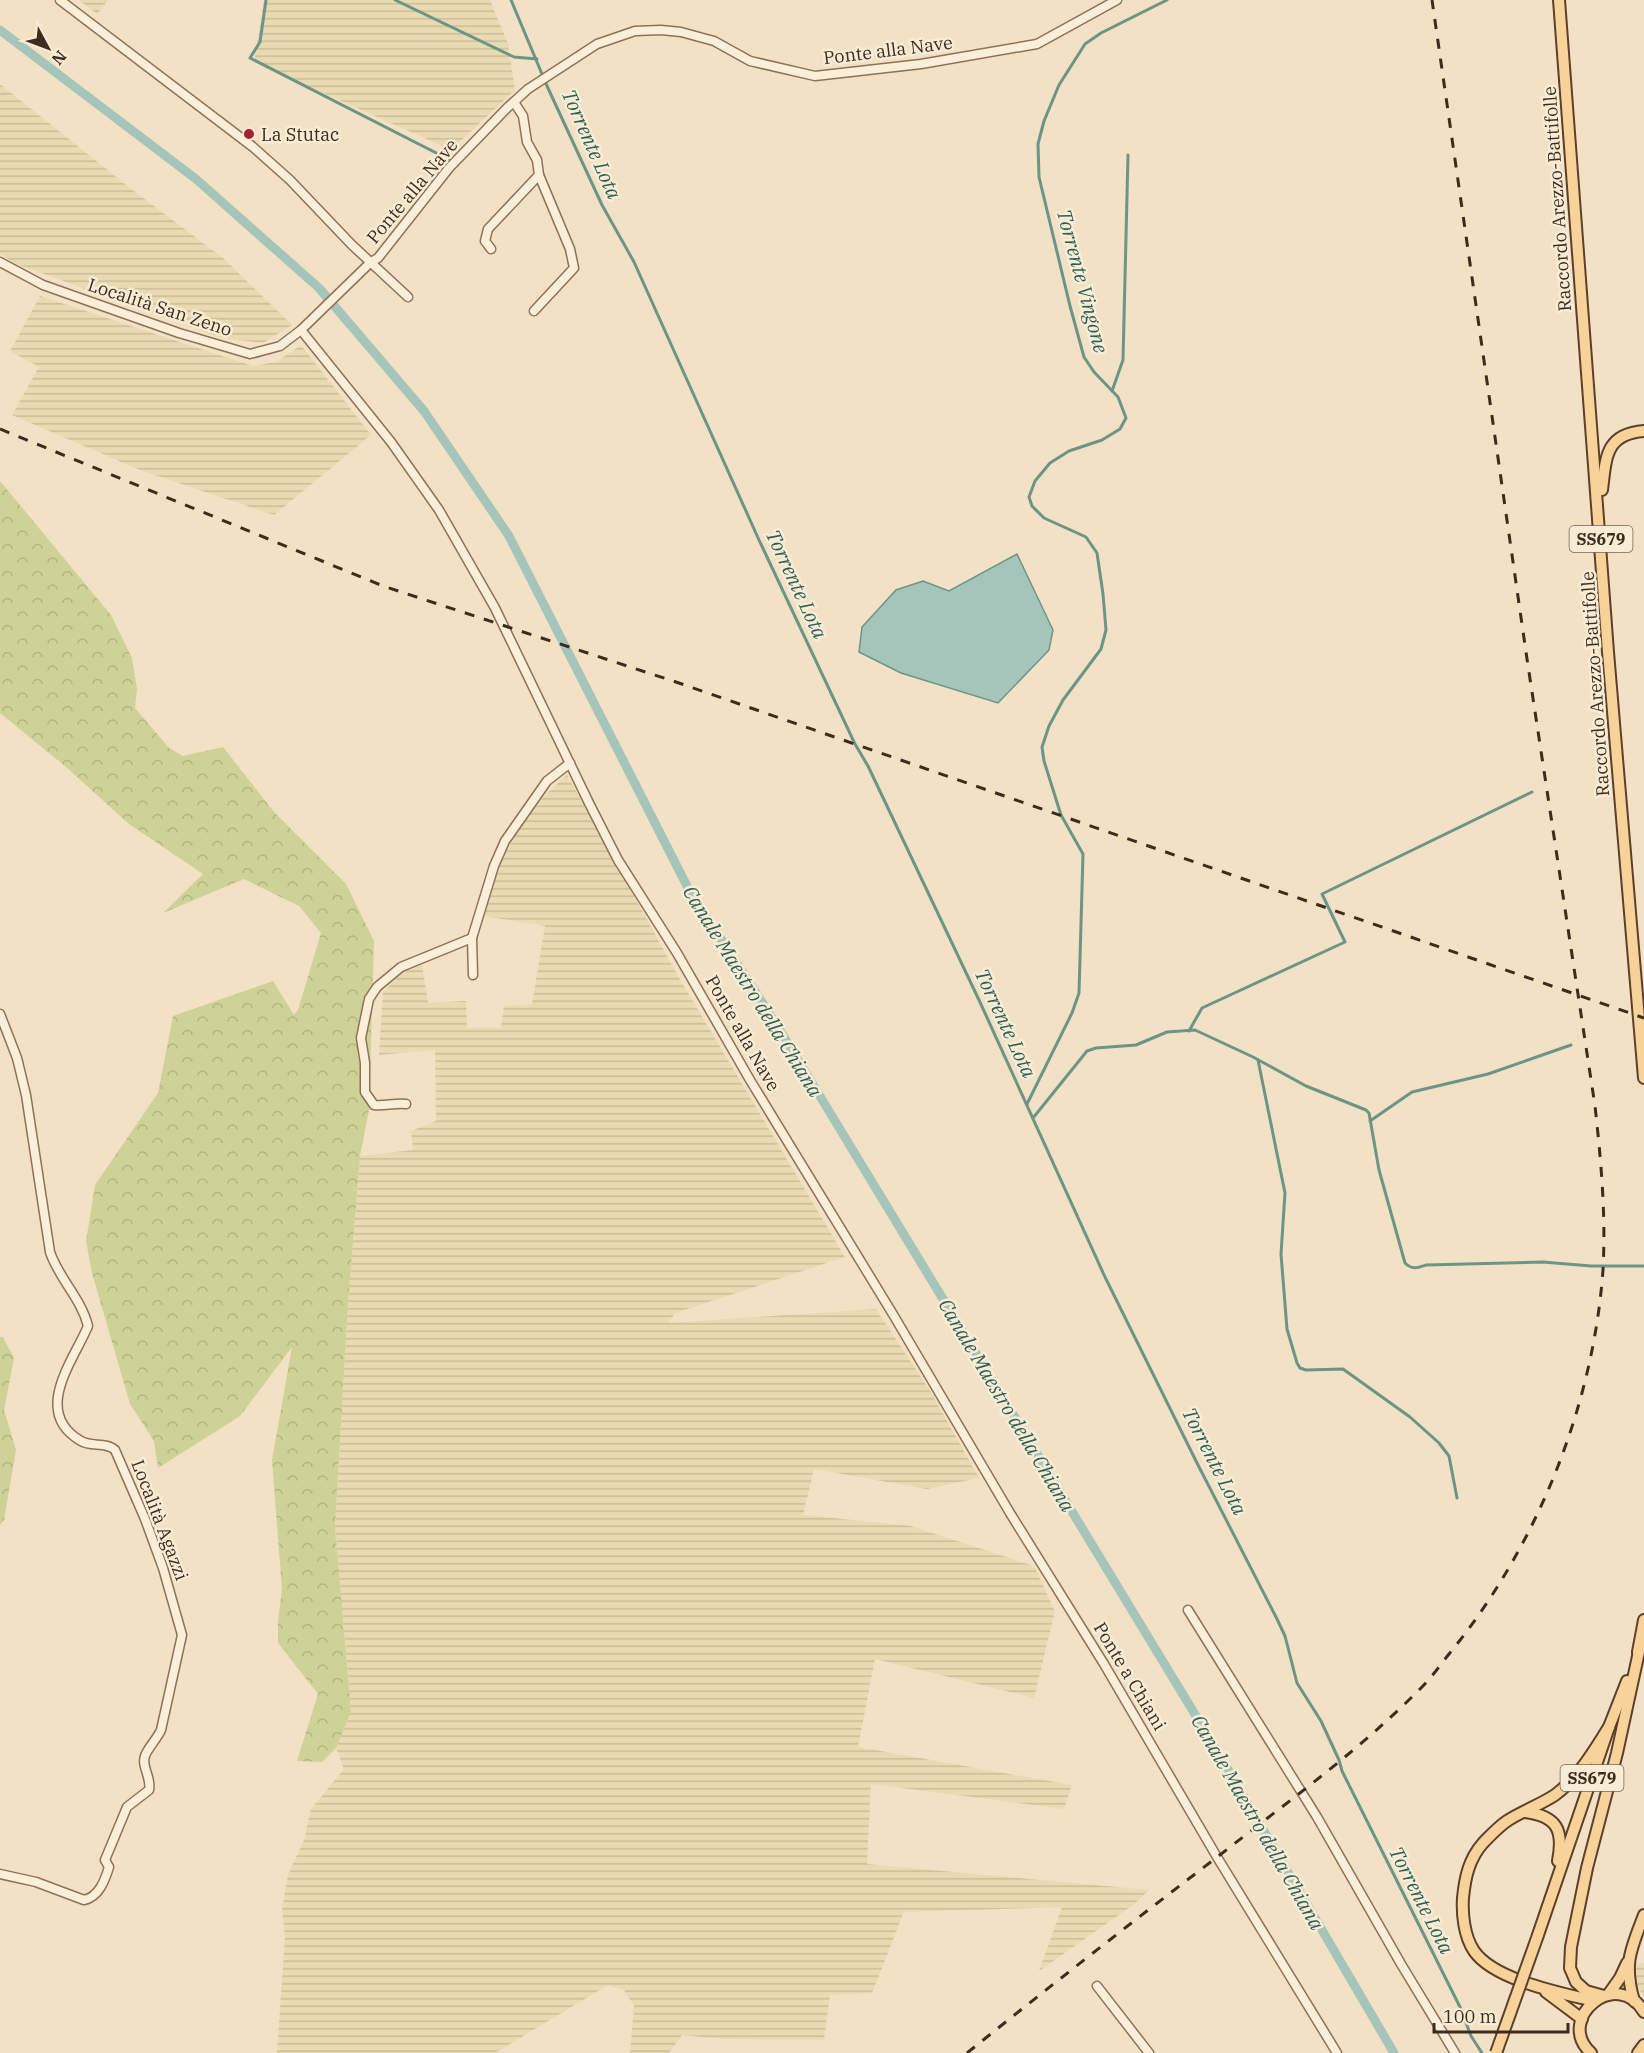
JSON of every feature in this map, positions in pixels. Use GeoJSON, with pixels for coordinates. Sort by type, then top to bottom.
{"type":"FeatureCollection","features":[{"type":"Feature","properties":{"kind":"main road","name":"Raccordo Arezzo-Battifolle"},"geometry":{"type":"LineString","coordinates":[[1559,0],[1608,652],[1644,1078]]}},
{"type":"Feature","properties":{"kind":"main road"},"geometry":{"type":"LineString","coordinates":[[1599,512],[1606,458],[1612,444],[1622,435],[1644,431]]}},
{"type":"Feature","properties":{"kind":"main road","name":"SS679"},"geometry":{"type":"LineString","coordinates":[[1496,2053],[1609,1727],[1640,1647],[1644,1620]]}},
{"type":"Feature","properties":{"kind":"main road"},"geometry":{"type":"LineString","coordinates":[[1602,1997],[1586,1991],[1576,1982],[1570,1968],[1571,1947],[1587,1868],[1617,1753],[1640,1647]]}},
{"type":"Feature","properties":{"kind":"main road"},"geometry":{"type":"LineString","coordinates":[[1609,1727],[1574,1779],[1554,1796],[1506,1822],[1481,1845],[1472,1858],[1465,1880],[1462,1909],[1467,1936],[1473,1950],[1484,1962],[1496,1970],[1541,1988],[1602,1997],[1626,1996],[1644,2012]]}},
{"type":"Feature","properties":{"kind":"main road"},"geometry":{"type":"LineString","coordinates":[[1525,1812],[1542,1814],[1552,1821],[1560,1832],[1560,1849],[1551,1896]]}},
{"type":"Feature","properties":{"kind":"main road"},"geometry":{"type":"LineString","coordinates":[[1591,2053],[1582,2040],[1580,2029],[1584,2012],[1620,1978],[1644,1915]]}},
{"type":"Feature","properties":{"kind":"main road"},"geometry":{"type":"LineString","coordinates":[[1628,1960],[1629,1980],[1634,2001]]}},
{"type":"Feature","properties":{"kind":"main road"},"geometry":{"type":"LineString","coordinates":[[1541,1988],[1582,2019]]}},
{"type":"Feature","properties":{"kind":"main road"},"geometry":{"type":"LineString","coordinates":[[1638,2053],[1644,2045]]}},
{"type":"Feature","properties":{"kind":"street"},"geometry":{"type":"LineString","coordinates":[[60,0],[253,147],[290,180],[351,245],[408,297]]}},
{"type":"Feature","properties":{"kind":"street","name":"Ponte alla Nave"},"geometry":{"type":"LineString","coordinates":[[894,1316],[750,1080],[677,953],[618,860],[495,608],[439,510],[391,442],[304,328],[370,262],[378,258],[449,168],[514,102],[528,89],[597,44],[635,32],[661,30],[681,32],[714,41],[750,61],[815,76],[921,64],[1037,44],[1117,0]]}},
{"type":"Feature","properties":{"kind":"street"},"geometry":{"type":"LineString","coordinates":[[514,102],[523,116],[527,141],[537,160],[539,175],[570,249],[574,268],[534,311]]}},
{"type":"Feature","properties":{"kind":"street"},"geometry":{"type":"LineString","coordinates":[[491,249],[485,241],[488,229],[539,175]]}},
{"type":"Feature","properties":{"kind":"street","name":"Località San Zeno"},"geometry":{"type":"LineString","coordinates":[[0,262],[43,285],[178,333],[250,354],[280,346],[304,328]]}},
{"type":"Feature","properties":{"kind":"street"},"geometry":{"type":"LineString","coordinates":[[473,975],[472,938],[494,866],[505,840],[547,781],[570,763]]}},
{"type":"Feature","properties":{"kind":"street"},"geometry":{"type":"LineString","coordinates":[[406,1104],[374,1105],[365,1092],[365,1063],[361,1038],[369,999],[377,987],[401,967],[472,938]]}},
{"type":"Feature","properties":{"kind":"street","name":"Località Agazzi"},"geometry":{"type":"LineString","coordinates":[[0,1014],[26,1095],[50,1252],[55,1268],[81,1304],[88,1326],[61,1380],[57,1398],[60,1417],[66,1427],[83,1442],[111,1446],[115,1450],[163,1568],[182,1635],[161,1730],[145,1756],[145,1766],[151,1783],[149,1790],[128,1807],[107,1851],[105,1860],[109,1867],[99,1889],[90,1899],[84,1900],[36,1882],[0,1874]]}},
{"type":"Feature","properties":{"kind":"street","name":"Ponte a Chiani"},"geometry":{"type":"LineString","coordinates":[[894,1316],[1010,1513],[1104,1664],[1217,1857],[1337,2053]]}},
{"type":"Feature","properties":{"kind":"street"},"geometry":{"type":"LineString","coordinates":[[1188,1610],[1307,1801],[1401,1965],[1455,2053]]}},
{"type":"Feature","properties":{"kind":"street"},"geometry":{"type":"LineString","coordinates":[[1097,1986],[1149,2053]]}},
{"type":"Feature","properties":{"kind":"shaded area"},"geometry":{"type":"Polygon","coordinates":[[[79,0],[108,0],[97,14],[79,0]]]}},
{"type":"Feature","properties":{"kind":"shaded area"},"geometry":{"type":"Polygon","coordinates":[[[264,0],[490,0],[508,44],[515,90],[451,150],[254,62],[264,0]]]}},
{"type":"Feature","properties":{"kind":"shaded area"},"geometry":{"type":"Polygon","coordinates":[[[0,84],[130,188],[223,258],[292,325],[263,343],[222,338],[16,264],[0,254],[0,84]]]}},
{"type":"Feature","properties":{"kind":"shaded area"},"geometry":{"type":"Polygon","coordinates":[[[40,296],[253,366],[276,362],[301,345],[371,435],[274,515],[140,470],[12,415],[39,367],[10,351],[40,296]]]}},
{"type":"Feature","properties":{"kind":"shaded area"},"geometry":{"type":"Polygon","coordinates":[[[567,775],[678,976],[845,1257],[675,1313],[668,1323],[876,1309],[930,1391],[979,1478],[927,1489],[814,1469],[803,1515],[911,1526],[1034,1566],[1055,1611],[1034,1698],[875,1659],[858,1747],[1072,1785],[1064,1809],[871,1784],[867,1864],[1149,1890],[1133,1905],[1039,1971],[1062,1907],[904,1912],[872,1993],[830,1995],[824,2040],[721,2039],[682,2035],[669,2053],[630,2053],[634,2006],[624,1990],[608,1985],[495,2053],[277,2053],[285,1937],[282,1910],[288,1875],[304,1840],[311,1809],[344,1769],[336,1748],[351,1712],[335,1526],[348,1303],[360,1156],[413,1150],[411,1131],[436,1121],[435,1050],[379,1055],[383,992],[403,972],[422,965],[428,1003],[466,1001],[467,1028],[501,1028],[504,1006],[532,1004],[545,926],[483,916],[501,863],[517,831],[544,796],[567,775]]]}},
{"type":"Feature","properties":{"kind":"shaded area"},"geometry":{"type":"Polygon","coordinates":[[[1644,1963],[1644,1997],[1635,1982],[1635,1971],[1636,1964],[1644,1963]]]}},
{"type":"Feature","properties":{"kind":"green space"},"geometry":{"type":"Polygon","coordinates":[[[0,481],[111,615],[132,658],[137,689],[135,708],[169,748],[183,756],[223,747],[274,812],[346,884],[374,941],[369,1110],[360,1156],[348,1303],[335,1526],[351,1712],[336,1748],[322,1762],[297,1761],[318,1694],[278,1643],[282,1590],[272,1460],[292,1347],[240,1416],[158,1468],[154,1441],[130,1404],[92,1273],[86,1241],[95,1185],[158,1093],[173,1016],[273,981],[294,1015],[298,1010],[321,933],[299,906],[244,879],[163,913],[203,874],[129,824],[66,767],[0,713],[0,481]]]}},
{"type":"Feature","properties":{"kind":"green space"},"geometry":{"type":"Polygon","coordinates":[[[0,1337],[3,1337],[14,1358],[4,1410],[16,1450],[4,1520],[0,1525],[0,1337]]]}},
{"type":"Feature","properties":{"kind":"water"},"geometry":{"type":"Polygon","coordinates":[[[1017,554],[1053,630],[1049,650],[998,703],[901,673],[859,652],[862,627],[896,590],[923,581],[949,591],[1017,554]]]}},
{"type":"Feature","properties":{"kind":"waterway"},"geometry":{"type":"LineString","coordinates":[[266,0],[260,42],[250,58],[452,161]]}},
{"type":"Feature","properties":{"kind":"waterway"},"geometry":{"type":"LineString","coordinates":[[395,0],[514,57],[537,59]]}},
{"type":"Feature","properties":{"kind":"waterway","name":"Torrente Lota"},"geometry":{"type":"LineString","coordinates":[[511,0],[547,86],[602,205],[634,262],[759,540],[979,1000],[1105,1277],[1285,1636],[1297,1683],[1321,1721],[1342,1771],[1460,2007],[1471,2036],[1482,2053]]}},
{"type":"Feature","properties":{"kind":"waterway","name":"Torrente Vingone"},"geometry":{"type":"LineString","coordinates":[[1027,1104],[1072,1013],[1079,993],[1083,854],[1061,815],[1044,761],[1042,747],[1049,726],[1063,700],[1101,649],[1106,630],[1097,553],[1086,537],[1044,518],[1032,506],[1029,497],[1035,481],[1050,463],[1069,451],[1102,440],[1120,429],[1126,418],[1118,397],[1094,372],[1084,357],[1039,177],[1038,144],[1044,121],[1059,85],[1085,44],[1101,33],[1167,0]]}},
{"type":"Feature","properties":{"kind":"waterway","name":"Canale Maestro della Chiana"},"geometry":{"type":"LineString","coordinates":[[0,30],[196,179],[319,288],[424,411],[509,536],[688,888],[778,1027],[1213,1744],[1394,2053]]}},
{"type":"Feature","properties":{"kind":"waterway"},"geometry":{"type":"LineString","coordinates":[[1112,391],[1123,360],[1128,155]]}},
{"type":"Feature","properties":{"kind":"waterway"},"geometry":{"type":"LineString","coordinates":[[1189,1031],[1202,1008],[1345,942],[1322,894],[1532,792]]}},
{"type":"Feature","properties":{"kind":"waterway"},"geometry":{"type":"LineString","coordinates":[[1033,1118],[1087,1051],[1096,1048],[1136,1045],[1167,1032],[1195,1030],[1253,1057],[1306,1086],[1369,1113],[1379,1170],[1405,1263],[1410,1267],[1543,1262],[1591,1266],[1644,1266]]}},
{"type":"Feature","properties":{"kind":"waterway"},"geometry":{"type":"LineString","coordinates":[[1370,1121],[1412,1092],[1488,1074],[1571,1045]]}},
{"type":"Feature","properties":{"kind":"waterway"},"geometry":{"type":"LineString","coordinates":[[1258,1060],[1285,1193],[1281,1254],[1287,1329],[1297,1363],[1300,1368],[1306,1370],[1343,1369],[1410,1417],[1439,1443],[1449,1456],[1457,1498]]}},
{"type":"Feature","properties":{"kind":"railway"},"geometry":{"type":"LineString","coordinates":[[967,2053],[1322,1776],[1373,1733],[1426,1683],[1480,1613],[1508,1569],[1533,1522],[1555,1474],[1573,1424],[1587,1373],[1597,1322],[1604,1249],[1602,1188],[1595,1106],[1527,659],[1432,0]]}},
{"type":"Feature","properties":{"kind":"railway"},"geometry":{"type":"LineString","coordinates":[[0,429],[383,586],[676,682],[1644,1018]]}},
{"type":"Feature","properties":{"kind":"place","name":"La Stutac"},"geometry":{"type":"Point","coordinates":[249,134]}}]}
